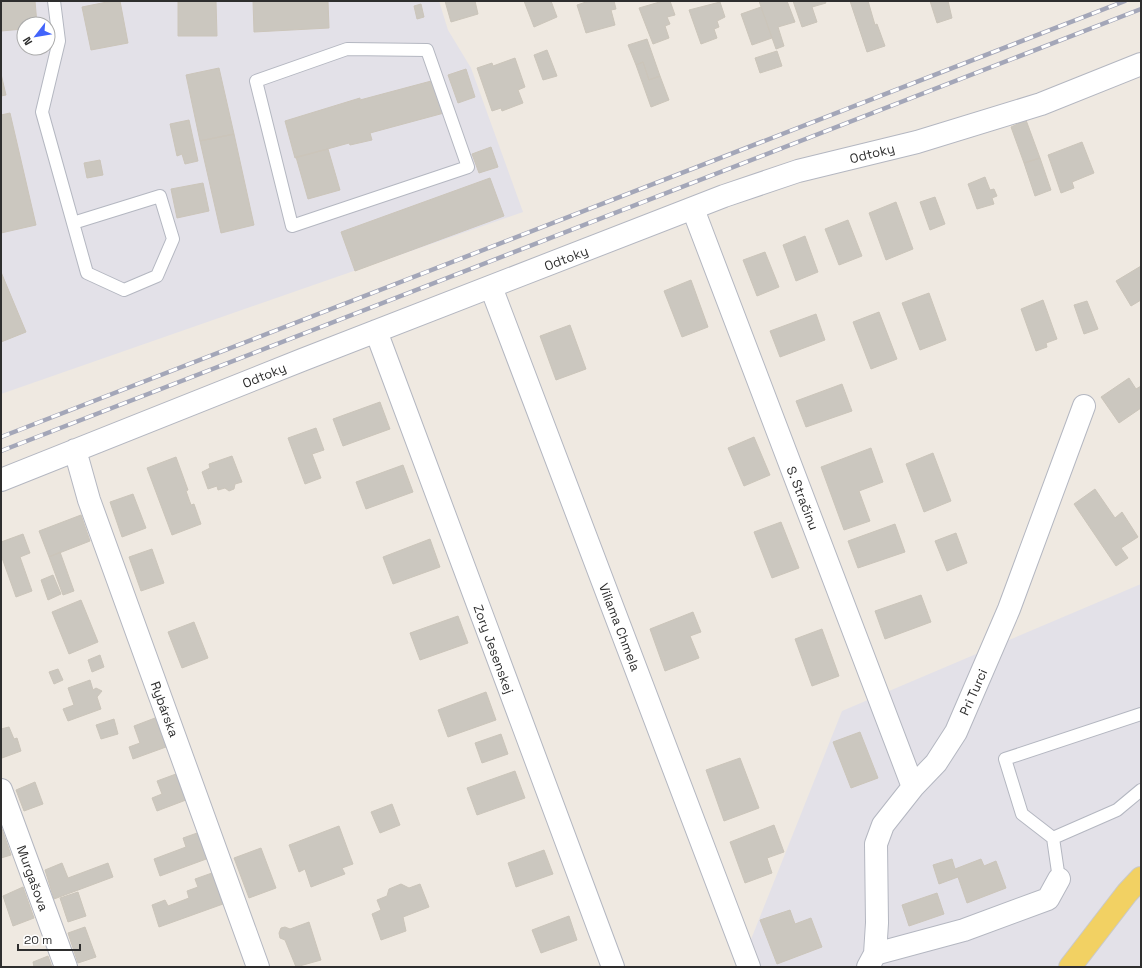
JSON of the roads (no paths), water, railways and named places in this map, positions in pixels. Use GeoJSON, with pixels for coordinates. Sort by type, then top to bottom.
{"type":"FeatureCollection","features":[{"type":"Feature","properties":{"kind":"main road"},"geometry":{"type":"LineString","coordinates":[[1070,967],[1127,893],[1141,878]]}},
{"type":"Feature","properties":{"kind":"street","name":"Odtoky"},"geometry":{"type":"LineString","coordinates":[[1,480],[376,331],[693,209],[798,171],[917,142],[1041,104],[1141,64]]}},
{"type":"Feature","properties":{"kind":"street","name":"S. Stračinu"},"geometry":{"type":"LineString","coordinates":[[693,209],[912,787]]}},
{"type":"Feature","properties":{"kind":"street","name":"Viliama Chmela"},"geometry":{"type":"LineString","coordinates":[[491,288],[749,967]]}},
{"type":"Feature","properties":{"kind":"street","name":"Zory Jesenskej"},"geometry":{"type":"LineString","coordinates":[[376,331],[613,967]]}},
{"type":"Feature","properties":{"kind":"street","name":"Pri Turci"},"geometry":{"type":"LineString","coordinates":[[871,960],[877,923],[876,844],[883,825],[912,787],[936,763],[956,732],[1009,609],[1084,406]]}},
{"type":"Feature","properties":{"kind":"street","name":"Rybárska"},"geometry":{"type":"LineString","coordinates":[[75,450],[89,500],[258,967]]}},
{"type":"Feature","properties":{"kind":"street","name":"Murgašova"},"geometry":{"type":"LineString","coordinates":[[1,790],[66,967]]}},
{"type":"Feature","properties":{"kind":"street"},"geometry":{"type":"LineString","coordinates":[[871,960],[964,930],[1048,899],[1059,879]]}},
{"type":"Feature","properties":{"kind":"lane"},"geometry":{"type":"LineString","coordinates":[[54,1],[60,41],[42,112],[73,223],[87,273],[124,290],[157,276],[173,240],[160,196],[73,223]]}},
{"type":"Feature","properties":{"kind":"lane"},"geometry":{"type":"LineString","coordinates":[[347,49],[427,50],[468,167],[292,226],[256,81],[347,49]]}},
{"type":"Feature","properties":{"kind":"lane"},"geometry":{"type":"LineString","coordinates":[[1059,879],[1054,838],[1022,814],[1005,759],[1141,714]]}},
{"type":"Feature","properties":{"kind":"lane"},"geometry":{"type":"LineString","coordinates":[[1054,838],[1117,810],[1141,790]]}},
{"type":"Feature","properties":{"kind":"railway"},"geometry":{"type":"LineString","coordinates":[[1,437],[1125,1]]}},
{"type":"Feature","properties":{"kind":"railway"},"geometry":{"type":"LineString","coordinates":[[1,451],[1141,9]]}}]}
